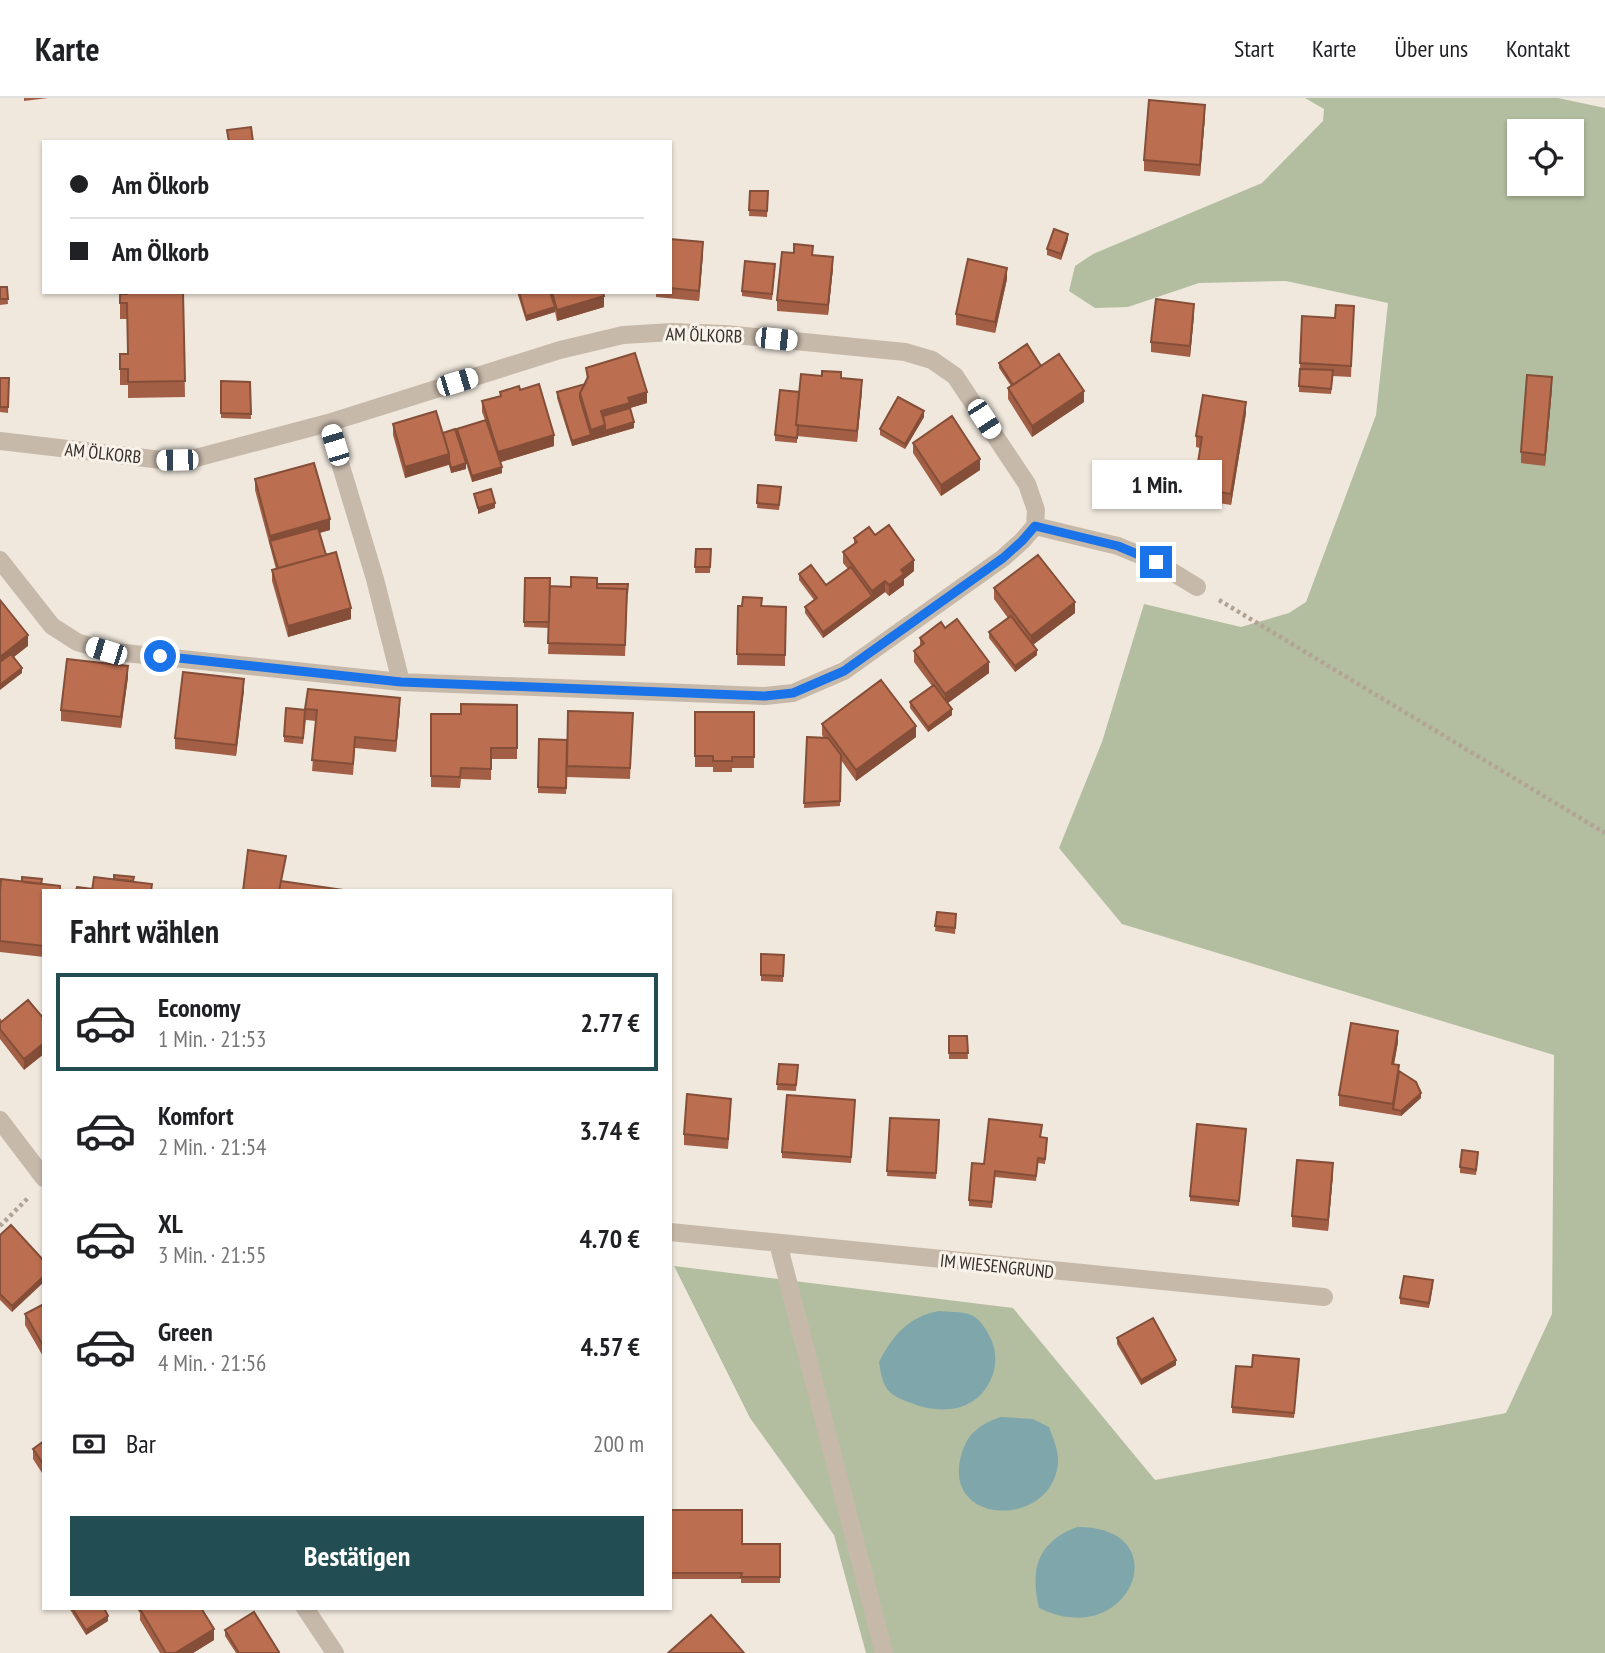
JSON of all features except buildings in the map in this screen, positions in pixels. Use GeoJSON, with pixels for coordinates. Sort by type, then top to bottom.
{"type":"FeatureCollection","features":[{"type":"Feature","properties":{"kind":"street","name":"AM ÖLKORB"},"geometry":{"type":"LineString","coordinates":[[0,441],[162,460],[192,459],[328,423],[560,350],[622,335],[672,332],[725,334],[905,352],[932,360],[955,376],[1027,484],[1036,510],[1035,526]]}},
{"type":"Feature","properties":{"kind":"street"},"geometry":{"type":"LineString","coordinates":[[328,423],[375,579],[401,682]]}},
{"type":"Feature","properties":{"kind":"street"},"geometry":{"type":"LineString","coordinates":[[0,560],[52,626],[77,642],[106,651],[401,682],[765,696],[793,693],[844,671],[1003,558],[1035,526],[1118,546],[1156,562],[1197,587]]}},
{"type":"Feature","properties":{"kind":"street"},"geometry":{"type":"LineString","coordinates":[[0,1120],[39,1185]]}},
{"type":"Feature","properties":{"kind":"street","name":"IM WIESENGRUND"},"geometry":{"type":"LineString","coordinates":[[672,1232],[1324,1297]]}},
{"type":"Feature","properties":{"kind":"street"},"geometry":{"type":"LineString","coordinates":[[778,1243],[884,1653]]}},
{"type":"Feature","properties":{"kind":"street"},"geometry":{"type":"LineString","coordinates":[[306,1610],[335,1653]]}},
{"type":"Feature","properties":{"kind":"path"},"geometry":{"type":"LineString","coordinates":[[1197,587],[1605,832]]}},
{"type":"Feature","properties":{"kind":"path"},"geometry":{"type":"LineString","coordinates":[[0,1226],[39,1185]]}},
{"type":"Feature","properties":{"kind":"green space"},"geometry":{"type":"Polygon","coordinates":[[[1305,98],[1558,98],[1605,108],[1605,1653],[866,1653],[834,1535],[750,1418],[674,1266],[1013,1308],[1155,1480],[1506,1413],[1552,1314],[1554,1055],[1122,924],[1059,848],[1102,742],[1144,604],[1241,627],[1289,613],[1306,602],[1376,415],[1388,303],[1286,281],[1199,283],[1128,307],[1095,308],[1069,291],[1075,266],[1093,254],[1262,183],[1323,121],[1324,109],[1305,98]]]}},
{"type":"Feature","properties":{"kind":"water"},"geometry":{"type":"Polygon","coordinates":[[[939,1311],[963,1313],[977,1318],[994,1346],[994,1369],[985,1389],[978,1398],[952,1409],[924,1407],[892,1394],[882,1379],[879,1362],[890,1343],[910,1323],[939,1311]]]}},
{"type":"Feature","properties":{"kind":"water"},"geometry":{"type":"Polygon","coordinates":[[[1001,1417],[1033,1419],[1049,1427],[1058,1463],[1051,1485],[1038,1500],[1020,1508],[1000,1510],[982,1506],[967,1496],[959,1479],[961,1456],[970,1436],[986,1423],[1001,1417]]]}},
{"type":"Feature","properties":{"kind":"water"},"geometry":{"type":"Polygon","coordinates":[[[1077,1527],[1109,1532],[1127,1546],[1134,1564],[1131,1584],[1119,1602],[1098,1614],[1071,1617],[1039,1608],[1036,1581],[1040,1559],[1045,1549],[1064,1533],[1077,1527]]]}},
{"type":"Feature","properties":{"kind":"route"},"geometry":{"type":"LineString","coordinates":[[160,656],[401,682],[765,696],[793,693],[844,671],[1003,558],[1035,526],[1118,546],[1156,562]]}}]}
